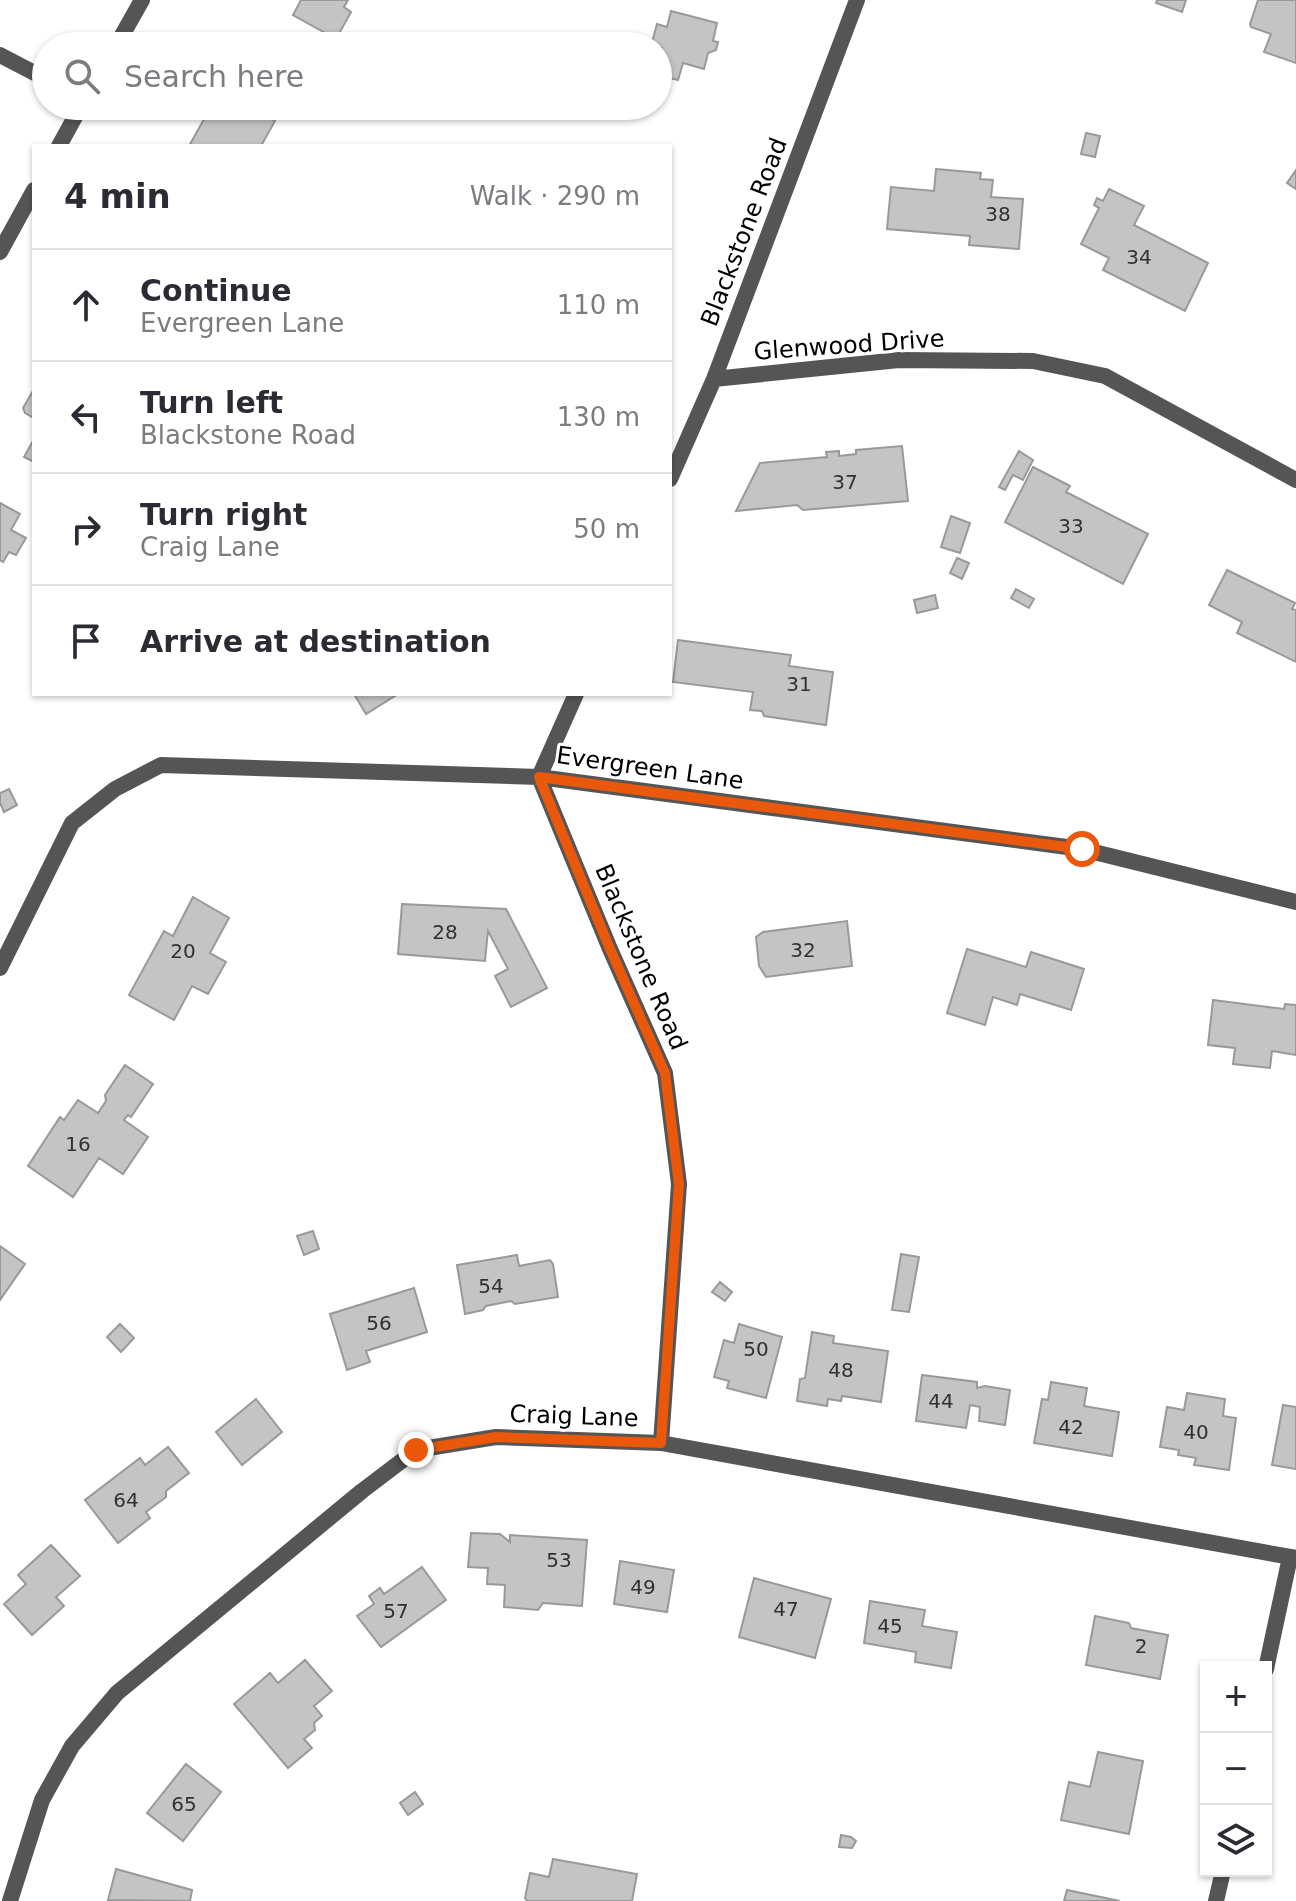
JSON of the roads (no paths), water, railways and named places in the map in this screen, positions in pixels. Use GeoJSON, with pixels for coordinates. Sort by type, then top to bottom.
{"type":"FeatureCollection","features":[{"type":"Feature","properties":{"kind":"street"},"geometry":{"type":"LineString","coordinates":[[124,32],[142,0]]}},
{"type":"Feature","properties":{"kind":"street","name":"Blackstone Road"},"geometry":{"type":"LineString","coordinates":[[672,474],[714,379],[857,0]]}},
{"type":"Feature","properties":{"kind":"street"},"geometry":{"type":"LineString","coordinates":[[0,55],[32,72]]}},
{"type":"Feature","properties":{"kind":"street"},"geometry":{"type":"LineString","coordinates":[[60,144],[73,120]]}},
{"type":"Feature","properties":{"kind":"street"},"geometry":{"type":"LineString","coordinates":[[0,252],[32,194]]}},
{"type":"Feature","properties":{"kind":"street","name":"Glenwood Drive"},"geometry":{"type":"LineString","coordinates":[[714,379],[899,360],[1033,361],[1105,376],[1296,480]]}},
{"type":"Feature","properties":{"kind":"street"},"geometry":{"type":"LineString","coordinates":[[539,777],[575,696]]}},
{"type":"Feature","properties":{"kind":"street","name":"Evergreen Lane"},"geometry":{"type":"LineString","coordinates":[[0,968],[72,823],[115,789],[161,765],[539,777],[1082,849],[1296,902]]}},
{"type":"Feature","properties":{"kind":"street","name":"Blackstone Road"},"geometry":{"type":"LineString","coordinates":[[539,777],[665,1073],[679,1184],[661,1443]]}},
{"type":"Feature","properties":{"kind":"street","name":"Craig Lane"},"geometry":{"type":"LineString","coordinates":[[10,1901],[42,1800],[72,1746],[117,1693],[416,1450],[496,1437],[661,1443],[1293,1558]]}},
{"type":"Feature","properties":{"kind":"street"},"geometry":{"type":"LineString","coordinates":[[1268,1661],[1293,1558]]}},
{"type":"Feature","properties":{"kind":"street"},"geometry":{"type":"LineString","coordinates":[[1216,1901],[1222,1877]]}}]}
